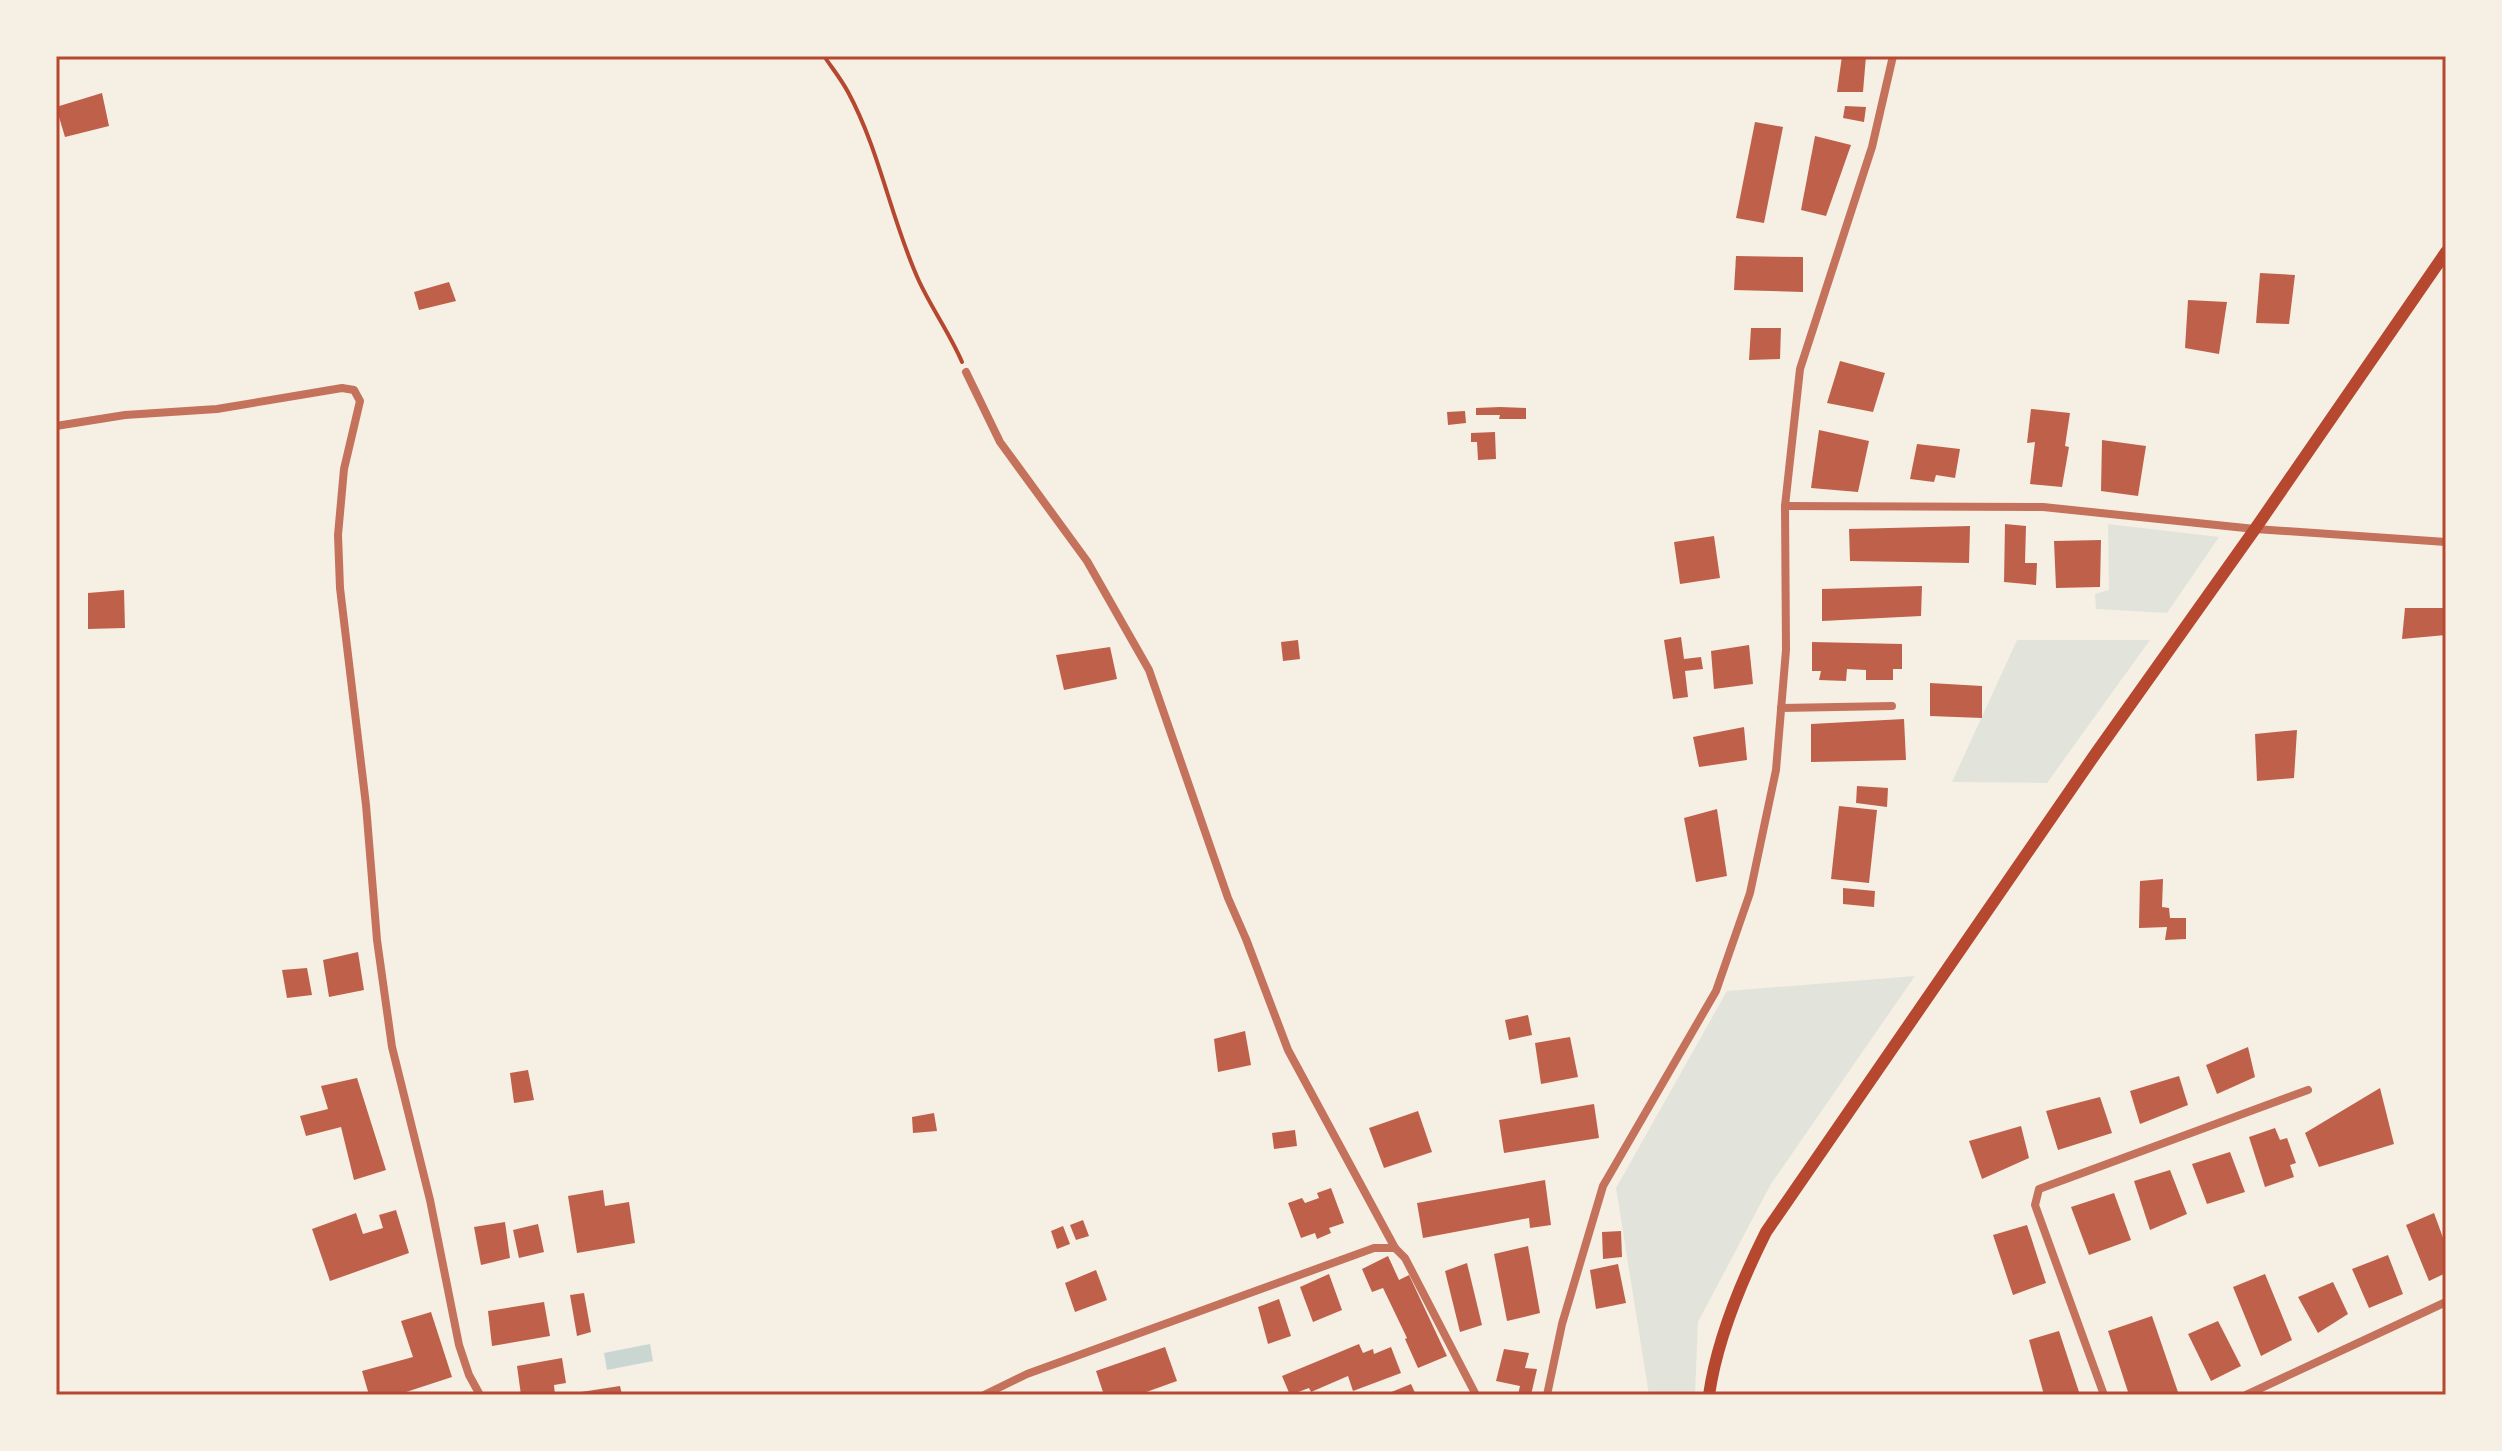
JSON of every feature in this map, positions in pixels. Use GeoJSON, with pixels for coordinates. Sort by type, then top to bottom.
{"type":"FeatureCollection","features":[{"type":"Feature","properties":{"kind":"main road"},"geometry":{"type":"LineString","coordinates":[[1709,1395],[1712,1374],[1733,1308],[1766,1232],[2446,252]]}},
{"type":"Feature","properties":{"kind":"street"},"geometry":{"type":"LineString","coordinates":[[1547,1395],[1562,1324],[1603,1186],[1716,991],[1750,893],[1776,770],[1786,650],[1785,506],[1800,369],[1872,147],[1893,56]]}},
{"type":"Feature","properties":{"kind":"street"},"geometry":{"type":"LineString","coordinates":[[966,372],[1000,442],[1087,561],[1149,670],[1228,898],[1288,1050],[1395,1248],[1405,1258],[1476,1395]]}},
{"type":"Feature","properties":{"kind":"street"},"geometry":{"type":"LineString","coordinates":[[56,426],[125,415],[217,409],[342,388],[354,390],[360,401],[344,469],[338,548],[377,940],[392,1047],[430,1200],[459,1345],[480,1395]]}},
{"type":"Feature","properties":{"kind":"street"},"geometry":{"type":"LineString","coordinates":[[1785,506],[2043,507],[2255,529],[2446,542]]}},
{"type":"Feature","properties":{"kind":"street"},"geometry":{"type":"LineString","coordinates":[[1781,708],[1892,706]]}},
{"type":"Feature","properties":{"kind":"street"},"geometry":{"type":"LineString","coordinates":[[2104,1395],[2035,1205],[2039,1189],[2308,1090]]}},
{"type":"Feature","properties":{"kind":"street"},"geometry":{"type":"LineString","coordinates":[[984,1395],[1027,1374],[1374,1248],[1395,1248]]}},
{"type":"Feature","properties":{"kind":"street"},"geometry":{"type":"LineString","coordinates":[[2246,1395],[2446,1302]]}},
{"type":"Feature","properties":{"kind":"path"},"geometry":{"type":"LineString","coordinates":[[824,56],[848,91],[920,283],[951,336],[966,372]]}},
{"type":"Feature","properties":{"kind":"shaded area"},"geometry":{"type":"Polygon","coordinates":[[[2108,524],[2219,537],[2167,613],[2096,609],[2095,594],[2109,590],[2108,524]]]}},
{"type":"Feature","properties":{"kind":"shaded area"},"geometry":{"type":"Polygon","coordinates":[[[2017,640],[2150,640],[2047,783],[1952,782],[2017,640]]]}},
{"type":"Feature","properties":{"kind":"shaded area"},"geometry":{"type":"Polygon","coordinates":[[[1915,976],[1771,1184],[1698,1322],[1695,1395],[1649,1395],[1616,1188],[1727,991],[1915,976]]]}},
{"type":"Feature","properties":{"kind":"shaded area"},"geometry":{"type":"Polygon","coordinates":[[[650,1344],[653,1361],[607,1370],[604,1353],[650,1344]]]}},
{"type":"Feature","properties":{"kind":"building"},"geometry":{"type":"Polygon","coordinates":[[[1842,56],[1866,56],[1863,92],[1837,92],[1842,56]]]}},
{"type":"Feature","properties":{"kind":"building"},"geometry":{"type":"Polygon","coordinates":[[[102,93],[109,126],[65,137],[56,107],[102,93]]]}},
{"type":"Feature","properties":{"kind":"building"},"geometry":{"type":"Polygon","coordinates":[[[1845,106],[1866,107],[1864,122],[1843,118],[1845,106]]]}},
{"type":"Feature","properties":{"kind":"building"},"geometry":{"type":"Polygon","coordinates":[[[1755,122],[1783,127],[1764,223],[1736,218],[1755,122]]]}},
{"type":"Feature","properties":{"kind":"building"},"geometry":{"type":"Polygon","coordinates":[[[1815,136],[1851,145],[1826,216],[1801,210],[1815,136]]]}},
{"type":"Feature","properties":{"kind":"building"},"geometry":{"type":"Polygon","coordinates":[[[1736,256],[1803,257],[1803,292],[1734,290],[1736,256]]]}},
{"type":"Feature","properties":{"kind":"building"},"geometry":{"type":"Polygon","coordinates":[[[2260,273],[2295,275],[2289,324],[2256,323],[2260,273]]]}},
{"type":"Feature","properties":{"kind":"building"},"geometry":{"type":"Polygon","coordinates":[[[449,282],[456,301],[419,310],[414,292],[449,282]]]}},
{"type":"Feature","properties":{"kind":"building"},"geometry":{"type":"Polygon","coordinates":[[[2188,300],[2227,302],[2219,354],[2185,348],[2188,300]]]}},
{"type":"Feature","properties":{"kind":"building"},"geometry":{"type":"Polygon","coordinates":[[[1751,328],[1781,328],[1780,359],[1749,360],[1751,328]]]}},
{"type":"Feature","properties":{"kind":"building"},"geometry":{"type":"Polygon","coordinates":[[[1840,361],[1885,373],[1873,412],[1827,403],[1840,361]]]}},
{"type":"Feature","properties":{"kind":"building"},"geometry":{"type":"Polygon","coordinates":[[[1476,408],[1526,408],[1526,419],[1476,415],[1476,408]]]}},
{"type":"Feature","properties":{"kind":"building"},"geometry":{"type":"Polygon","coordinates":[[[2031,409],[2070,413],[2065,446],[2069,447],[2062,487],[2030,484],[2035,442],[2027,443],[2031,409]]]}},
{"type":"Feature","properties":{"kind":"building"},"geometry":{"type":"Polygon","coordinates":[[[1465,411],[1466,423],[1448,425],[1447,412],[1465,411]]]}},
{"type":"Feature","properties":{"kind":"building"},"geometry":{"type":"Polygon","coordinates":[[[1819,430],[1869,441],[1858,492],[1811,488],[1819,430]]]}},
{"type":"Feature","properties":{"kind":"building"},"geometry":{"type":"Polygon","coordinates":[[[1495,432],[1496,459],[1478,460],[1477,442],[1471,442],[1471,433],[1495,432]]]}},
{"type":"Feature","properties":{"kind":"building"},"geometry":{"type":"Polygon","coordinates":[[[2102,440],[2146,446],[2138,496],[2101,491],[2102,440]]]}},
{"type":"Feature","properties":{"kind":"building"},"geometry":{"type":"Polygon","coordinates":[[[1917,444],[1960,449],[1955,478],[1936,475],[1934,482],[1910,479],[1917,444]]]}},
{"type":"Feature","properties":{"kind":"building"},"geometry":{"type":"Polygon","coordinates":[[[2005,524],[2026,526],[2025,563],[2037,563],[2036,585],[2004,582],[2005,524]]]}},
{"type":"Feature","properties":{"kind":"building"},"geometry":{"type":"Polygon","coordinates":[[[1970,526],[1969,563],[1850,561],[1849,529],[1970,526]]]}},
{"type":"Feature","properties":{"kind":"building"},"geometry":{"type":"Polygon","coordinates":[[[1714,536],[1720,578],[1680,584],[1674,542],[1714,536]]]}},
{"type":"Feature","properties":{"kind":"building"},"geometry":{"type":"Polygon","coordinates":[[[2101,540],[2100,587],[2056,588],[2054,541],[2101,540]]]}},
{"type":"Feature","properties":{"kind":"building"},"geometry":{"type":"Polygon","coordinates":[[[1922,586],[1921,616],[1822,621],[1822,589],[1922,586]]]}},
{"type":"Feature","properties":{"kind":"building"},"geometry":{"type":"Polygon","coordinates":[[[124,590],[125,628],[88,629],[88,593],[124,590]]]}},
{"type":"Feature","properties":{"kind":"building"},"geometry":{"type":"Polygon","coordinates":[[[2405,608],[2446,608],[2446,635],[2402,639],[2405,608]]]}},
{"type":"Feature","properties":{"kind":"building"},"geometry":{"type":"Polygon","coordinates":[[[1681,637],[1684,659],[1701,657],[1703,669],[1685,671],[1688,697],[1673,699],[1664,640],[1681,637]]]}},
{"type":"Feature","properties":{"kind":"building"},"geometry":{"type":"Polygon","coordinates":[[[1298,640],[1300,659],[1283,661],[1281,642],[1298,640]]]}},
{"type":"Feature","properties":{"kind":"building"},"geometry":{"type":"Polygon","coordinates":[[[1812,642],[1902,644],[1902,669],[1893,669],[1893,680],[1866,680],[1866,670],[1847,669],[1846,681],[1819,680],[1821,671],[1812,671],[1812,642]]]}},
{"type":"Feature","properties":{"kind":"building"},"geometry":{"type":"Polygon","coordinates":[[[1749,645],[1753,684],[1714,689],[1711,651],[1749,645]]]}},
{"type":"Feature","properties":{"kind":"building"},"geometry":{"type":"Polygon","coordinates":[[[1110,647],[1117,679],[1064,690],[1056,655],[1110,647]]]}},
{"type":"Feature","properties":{"kind":"building"},"geometry":{"type":"Polygon","coordinates":[[[1930,683],[1982,686],[1982,718],[1930,716],[1930,683]]]}},
{"type":"Feature","properties":{"kind":"building"},"geometry":{"type":"Polygon","coordinates":[[[1904,719],[1906,760],[1811,762],[1811,724],[1904,719]]]}},
{"type":"Feature","properties":{"kind":"building"},"geometry":{"type":"Polygon","coordinates":[[[1744,727],[1747,760],[1699,767],[1693,737],[1744,727]]]}},
{"type":"Feature","properties":{"kind":"building"},"geometry":{"type":"Polygon","coordinates":[[[2297,730],[2294,778],[2257,781],[2255,734],[2297,730]]]}},
{"type":"Feature","properties":{"kind":"building"},"geometry":{"type":"Polygon","coordinates":[[[1857,786],[1888,788],[1887,807],[1856,803],[1857,786]]]}},
{"type":"Feature","properties":{"kind":"building"},"geometry":{"type":"Polygon","coordinates":[[[1839,806],[1877,810],[1869,883],[1831,879],[1839,806]]]}},
{"type":"Feature","properties":{"kind":"building"},"geometry":{"type":"Polygon","coordinates":[[[1717,809],[1727,876],[1696,882],[1684,818],[1717,809]]]}},
{"type":"Feature","properties":{"kind":"building"},"geometry":{"type":"Polygon","coordinates":[[[2163,879],[2162,907],[2169,908],[2170,918],[2186,918],[2186,939],[2165,940],[2167,927],[2139,928],[2140,881],[2163,879]]]}},
{"type":"Feature","properties":{"kind":"building"},"geometry":{"type":"Polygon","coordinates":[[[1843,888],[1875,891],[1874,907],[1843,904],[1843,888]]]}},
{"type":"Feature","properties":{"kind":"building"},"geometry":{"type":"Polygon","coordinates":[[[358,952],[364,990],[329,997],[323,960],[358,952]]]}},
{"type":"Feature","properties":{"kind":"building"},"geometry":{"type":"Polygon","coordinates":[[[307,968],[312,995],[287,998],[282,970],[307,968]]]}},
{"type":"Feature","properties":{"kind":"building"},"geometry":{"type":"Polygon","coordinates":[[[1528,1015],[1532,1035],[1509,1040],[1505,1020],[1528,1015]]]}},
{"type":"Feature","properties":{"kind":"building"},"geometry":{"type":"Polygon","coordinates":[[[1245,1031],[1251,1065],[1218,1072],[1214,1039],[1245,1031]]]}},
{"type":"Feature","properties":{"kind":"building"},"geometry":{"type":"Polygon","coordinates":[[[1570,1037],[1578,1077],[1541,1084],[1535,1043],[1570,1037]]]}},
{"type":"Feature","properties":{"kind":"building"},"geometry":{"type":"Polygon","coordinates":[[[2248,1047],[2255,1077],[2217,1094],[2206,1065],[2248,1047]]]}},
{"type":"Feature","properties":{"kind":"building"},"geometry":{"type":"Polygon","coordinates":[[[528,1070],[534,1100],[514,1103],[510,1073],[528,1070]]]}},
{"type":"Feature","properties":{"kind":"building"},"geometry":{"type":"Polygon","coordinates":[[[2179,1076],[2188,1105],[2140,1124],[2130,1091],[2179,1076]]]}},
{"type":"Feature","properties":{"kind":"building"},"geometry":{"type":"Polygon","coordinates":[[[357,1078],[386,1170],[354,1180],[341,1127],[306,1136],[300,1116],[328,1109],[321,1086],[357,1078]]]}},
{"type":"Feature","properties":{"kind":"building"},"geometry":{"type":"Polygon","coordinates":[[[2380,1088],[2394,1144],[2319,1167],[2305,1133],[2380,1088]]]}},
{"type":"Feature","properties":{"kind":"building"},"geometry":{"type":"Polygon","coordinates":[[[2100,1097],[2112,1133],[2058,1150],[2046,1111],[2100,1097]]]}},
{"type":"Feature","properties":{"kind":"building"},"geometry":{"type":"Polygon","coordinates":[[[1594,1104],[1599,1138],[1504,1153],[1499,1120],[1594,1104]]]}},
{"type":"Feature","properties":{"kind":"building"},"geometry":{"type":"Polygon","coordinates":[[[1418,1111],[1432,1152],[1384,1168],[1369,1128],[1418,1111]]]}},
{"type":"Feature","properties":{"kind":"building"},"geometry":{"type":"Polygon","coordinates":[[[934,1113],[937,1131],[913,1133],[912,1117],[934,1113]]]}},
{"type":"Feature","properties":{"kind":"building"},"geometry":{"type":"Polygon","coordinates":[[[2021,1126],[2029,1158],[1982,1179],[1969,1141],[2021,1126]]]}},
{"type":"Feature","properties":{"kind":"building"},"geometry":{"type":"Polygon","coordinates":[[[2275,1128],[2280,1140],[2287,1138],[2296,1163],[2290,1165],[2294,1177],[2265,1187],[2249,1137],[2275,1128]]]}},
{"type":"Feature","properties":{"kind":"building"},"geometry":{"type":"Polygon","coordinates":[[[1295,1130],[1297,1146],[1274,1149],[1272,1133],[1295,1130]]]}},
{"type":"Feature","properties":{"kind":"building"},"geometry":{"type":"Polygon","coordinates":[[[2230,1152],[2245,1192],[2207,1204],[2192,1164],[2230,1152]]]}},
{"type":"Feature","properties":{"kind":"building"},"geometry":{"type":"Polygon","coordinates":[[[2170,1170],[2187,1214],[2150,1230],[2134,1181],[2170,1170]]]}},
{"type":"Feature","properties":{"kind":"building"},"geometry":{"type":"Polygon","coordinates":[[[1545,1180],[1551,1225],[1530,1228],[1529,1218],[1423,1238],[1417,1203],[1545,1180]]]}},
{"type":"Feature","properties":{"kind":"building"},"geometry":{"type":"Polygon","coordinates":[[[1331,1188],[1344,1223],[1329,1228],[1331,1233],[1317,1239],[1315,1233],[1301,1238],[1288,1203],[1302,1198],[1305,1203],[1319,1198],[1317,1193],[1331,1188]]]}},
{"type":"Feature","properties":{"kind":"building"},"geometry":{"type":"Polygon","coordinates":[[[603,1190],[605,1206],[629,1202],[635,1243],[577,1253],[568,1196],[603,1190]]]}},
{"type":"Feature","properties":{"kind":"building"},"geometry":{"type":"Polygon","coordinates":[[[2114,1193],[2131,1240],[2089,1255],[2071,1207],[2114,1193]]]}},
{"type":"Feature","properties":{"kind":"building"},"geometry":{"type":"Polygon","coordinates":[[[396,1210],[409,1253],[330,1281],[312,1229],[356,1213],[363,1234],[383,1228],[379,1215],[396,1210]]]}},
{"type":"Feature","properties":{"kind":"building"},"geometry":{"type":"Polygon","coordinates":[[[2434,1213],[2446,1246],[2446,1273],[2429,1281],[2406,1225],[2434,1213]]]}},
{"type":"Feature","properties":{"kind":"building"},"geometry":{"type":"Polygon","coordinates":[[[1083,1220],[1089,1236],[1076,1240],[1070,1225],[1083,1220]]]}},
{"type":"Feature","properties":{"kind":"building"},"geometry":{"type":"Polygon","coordinates":[[[505,1222],[510,1258],[481,1265],[474,1227],[505,1222]]]}},
{"type":"Feature","properties":{"kind":"building"},"geometry":{"type":"Polygon","coordinates":[[[538,1224],[544,1252],[519,1258],[513,1230],[538,1224]]]}},
{"type":"Feature","properties":{"kind":"building"},"geometry":{"type":"Polygon","coordinates":[[[2027,1225],[2046,1283],[2013,1295],[1993,1235],[2027,1225]]]}},
{"type":"Feature","properties":{"kind":"building"},"geometry":{"type":"Polygon","coordinates":[[[1063,1226],[1070,1244],[1057,1249],[1051,1231],[1063,1226]]]}},
{"type":"Feature","properties":{"kind":"building"},"geometry":{"type":"Polygon","coordinates":[[[1621,1231],[1622,1257],[1603,1259],[1602,1232],[1621,1231]]]}},
{"type":"Feature","properties":{"kind":"building"},"geometry":{"type":"Polygon","coordinates":[[[1528,1246],[1540,1313],[1507,1321],[1494,1254],[1528,1246]]]}},
{"type":"Feature","properties":{"kind":"building"},"geometry":{"type":"Polygon","coordinates":[[[2388,1255],[2403,1294],[2369,1308],[2352,1269],[2388,1255]]]}},
{"type":"Feature","properties":{"kind":"building"},"geometry":{"type":"Polygon","coordinates":[[[1388,1256],[1399,1280],[1409,1275],[1447,1356],[1418,1368],[1383,1288],[1372,1292],[1362,1269],[1388,1256]]]}},
{"type":"Feature","properties":{"kind":"building"},"geometry":{"type":"Polygon","coordinates":[[[1467,1263],[1482,1325],[1460,1332],[1445,1271],[1467,1263]]]}},
{"type":"Feature","properties":{"kind":"building"},"geometry":{"type":"Polygon","coordinates":[[[1618,1264],[1626,1303],[1596,1309],[1590,1270],[1618,1264]]]}},
{"type":"Feature","properties":{"kind":"building"},"geometry":{"type":"Polygon","coordinates":[[[1096,1270],[1107,1300],[1075,1312],[1065,1283],[1096,1270]]]}},
{"type":"Feature","properties":{"kind":"building"},"geometry":{"type":"Polygon","coordinates":[[[1329,1274],[1342,1310],[1313,1322],[1300,1287],[1329,1274]]]}},
{"type":"Feature","properties":{"kind":"building"},"geometry":{"type":"Polygon","coordinates":[[[2265,1274],[2292,1340],[2261,1356],[2233,1287],[2265,1274]]]}},
{"type":"Feature","properties":{"kind":"building"},"geometry":{"type":"Polygon","coordinates":[[[2333,1282],[2348,1314],[2318,1333],[2298,1297],[2333,1282]]]}},
{"type":"Feature","properties":{"kind":"building"},"geometry":{"type":"Polygon","coordinates":[[[584,1293],[591,1332],[577,1336],[570,1295],[584,1293]]]}},
{"type":"Feature","properties":{"kind":"building"},"geometry":{"type":"Polygon","coordinates":[[[1279,1299],[1291,1336],[1268,1344],[1258,1307],[1279,1299]]]}},
{"type":"Feature","properties":{"kind":"building"},"geometry":{"type":"Polygon","coordinates":[[[544,1302],[550,1336],[492,1346],[488,1311],[544,1302]]]}},
{"type":"Feature","properties":{"kind":"building"},"geometry":{"type":"Polygon","coordinates":[[[431,1312],[452,1377],[397,1395],[369,1395],[362,1371],[413,1357],[401,1321],[431,1312]]]}},
{"type":"Feature","properties":{"kind":"building"},"geometry":{"type":"Polygon","coordinates":[[[2152,1316],[2179,1395],[2129,1395],[2108,1331],[2152,1316]]]}},
{"type":"Feature","properties":{"kind":"building"},"geometry":{"type":"Polygon","coordinates":[[[2218,1321],[2241,1366],[2211,1381],[2188,1334],[2218,1321]]]}},
{"type":"Feature","properties":{"kind":"building"},"geometry":{"type":"Polygon","coordinates":[[[2059,1331],[2080,1395],[2044,1395],[2029,1340],[2059,1331]]]}},
{"type":"Feature","properties":{"kind":"building"},"geometry":{"type":"Polygon","coordinates":[[[1359,1344],[1363,1353],[1373,1349],[1374,1354],[1391,1347],[1401,1373],[1353,1391],[1348,1376],[1311,1392],[1309,1388],[1290,1395],[1282,1376],[1359,1344]]]}},
{"type":"Feature","properties":{"kind":"building"},"geometry":{"type":"Polygon","coordinates":[[[1165,1347],[1177,1381],[1138,1395],[1104,1395],[1096,1371],[1165,1347]]]}},
{"type":"Feature","properties":{"kind":"building"},"geometry":{"type":"Polygon","coordinates":[[[1504,1349],[1529,1353],[1525,1368],[1537,1369],[1531,1395],[1518,1395],[1520,1386],[1496,1381],[1504,1349]]]}},
{"type":"Feature","properties":{"kind":"building"},"geometry":{"type":"Polygon","coordinates":[[[562,1358],[566,1383],[554,1385],[555,1395],[521,1395],[517,1366],[562,1358]]]}},
{"type":"Feature","properties":{"kind":"building"},"geometry":{"type":"Polygon","coordinates":[[[1411,1384],[1416,1395],[1384,1395],[1411,1384]]]}},
{"type":"Feature","properties":{"kind":"building"},"geometry":{"type":"Polygon","coordinates":[[[620,1386],[622,1395],[581,1395],[581,1392],[620,1386]]]}}]}
